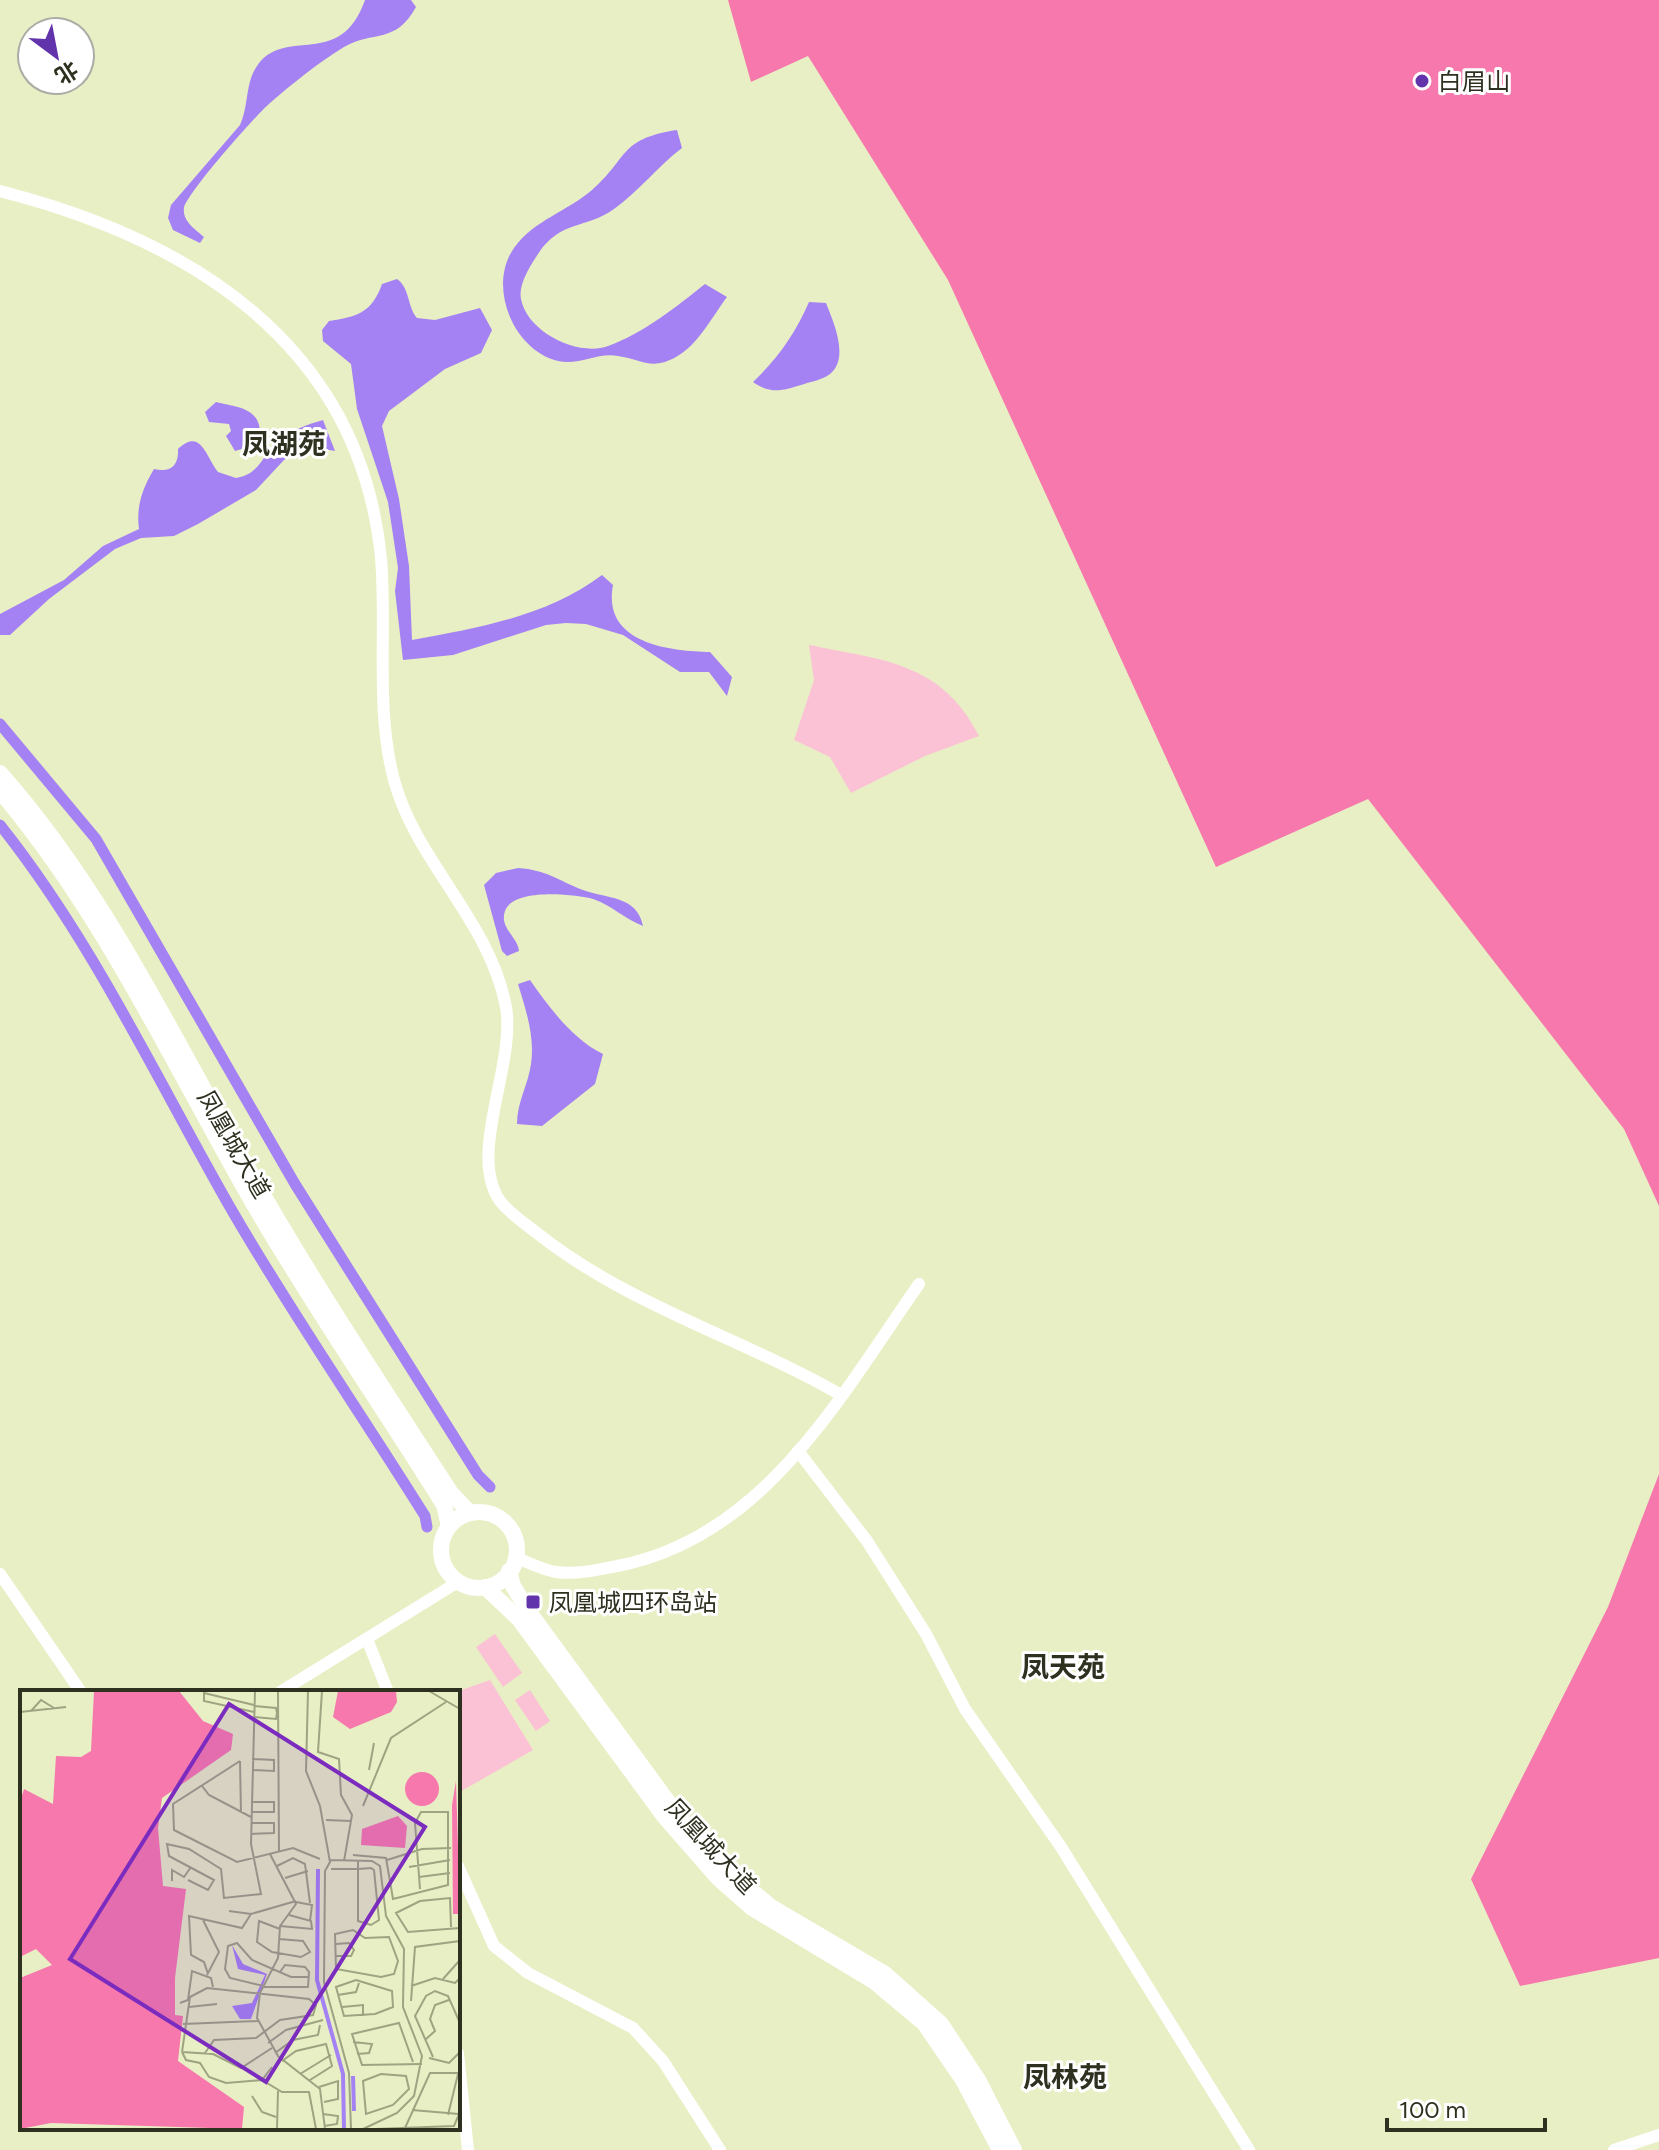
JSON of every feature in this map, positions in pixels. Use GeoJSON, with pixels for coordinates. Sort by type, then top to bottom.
{"type":"FeatureCollection","features":[{"type":"Feature","properties":{"kind":"main road","name":"凤凰城大道"},"geometry":{"type":"LineString","coordinates":[[0,773],[68,858],[267,1201],[451,1493],[470,1513]]}},
{"type":"Feature","properties":{"kind":"main road","name":"凤凰城大道"},"geometry":{"type":"LineString","coordinates":[[0,791],[55,861],[94,921],[254,1204],[444,1505],[449,1526]]}},
{"type":"Feature","properties":{"kind":"main road"},"geometry":{"type":"LineString","coordinates":[[483,1512],[505,1522],[516,1545],[512,1565],[499,1582],[485,1587],[458,1582],[442,1562],[440,1550],[449,1526],[470,1513],[483,1512]]}},
{"type":"Feature","properties":{"kind":"main road","name":"凤凰城大道"},"geometry":{"type":"LineString","coordinates":[[512,1565],[513,1586],[525,1605],[700,1842],[747,1889],[771,1907],[866,1961],[921,2004],[958,2047],[1014,2150]]}},
{"type":"Feature","properties":{"kind":"main road","name":"凤凰城大道"},"geometry":{"type":"LineString","coordinates":[[485,1587],[519,1619],[664,1816],[708,1868],[752,1908],[848,1964],[897,1998],[924,2023],[963,2080],[1000,2150]]}},
{"type":"Feature","properties":{"kind":"street"},"geometry":{"type":"LineString","coordinates":[[0,191],[108,227],[224,291],[265,321],[296,351],[323,386],[345,425],[365,479],[378,534],[387,731],[393,778],[411,823],[478,935],[504,998],[507,1056],[496,1097],[489,1151],[490,1178],[501,1202],[547,1242],[610,1282],[794,1368],[841,1395]]}},
{"type":"Feature","properties":{"kind":"street"},"geometry":{"type":"LineString","coordinates":[[512,1565],[556,1572],[607,1568],[656,1556],[703,1535],[746,1506],[798,1451],[919,1284]]}},
{"type":"Feature","properties":{"kind":"street"},"geometry":{"type":"LineString","coordinates":[[798,1451],[867,1541],[926,1634],[965,1709],[1061,1847],[1249,2150]]}},
{"type":"Feature","properties":{"kind":"street"},"geometry":{"type":"LineString","coordinates":[[0,1574],[80,1690]]}},
{"type":"Feature","properties":{"kind":"street"},"geometry":{"type":"LineString","coordinates":[[283,1690],[458,1582]]}},
{"type":"Feature","properties":{"kind":"street"},"geometry":{"type":"LineString","coordinates":[[367,1639],[387,1690]]}},
{"type":"Feature","properties":{"kind":"street"},"geometry":{"type":"LineString","coordinates":[[460,1870],[494,1946],[528,1973],[633,2028],[663,2061],[720,2150]]}},
{"type":"Feature","properties":{"kind":"street"},"geometry":{"type":"LineString","coordinates":[[460,2072],[468,2150]]}},
{"type":"Feature","properties":{"kind":"street"},"geometry":{"type":"LineString","coordinates":[[1614,2150],[1659,2135]]}},
{"type":"Feature","properties":{"kind":"shaded area"},"geometry":{"type":"Polygon","coordinates":[[[365,0],[411,0],[416,7],[400,27],[344,47],[270,103],[222,155],[184,208],[190,225],[204,237],[200,243],[173,230],[168,218],[171,205],[240,125],[257,66],[269,54],[282,48],[327,41],[342,34],[354,22],[365,0]]]}},
{"type":"Feature","properties":{"kind":"shaded area"},"geometry":{"type":"Polygon","coordinates":[[[728,0],[1659,0],[1659,1206],[1624,1129],[1368,799],[1216,867],[948,280],[808,56],[751,82],[728,0]]]}},
{"type":"Feature","properties":{"kind":"shaded area"},"geometry":{"type":"Polygon","coordinates":[[[677,130],[682,148],[623,202],[604,215],[564,230],[546,243],[525,276],[521,299],[525,311],[543,331],[569,345],[596,348],[621,341],[647,327],[705,284],[727,297],[691,345],[667,361],[653,364],[610,355],[566,362],[542,355],[517,330],[504,298],[506,263],[514,248],[531,230],[592,190],[634,145],[658,134],[677,130]]]}},
{"type":"Feature","properties":{"kind":"shaded area"},"geometry":{"type":"Polygon","coordinates":[[[397,279],[404,287],[417,318],[435,320],[480,308],[492,330],[481,353],[445,369],[389,411],[382,426],[399,499],[409,566],[412,640],[487,625],[536,610],[559,601],[602,575],[613,585],[612,604],[618,620],[628,631],[658,646],[710,652],[732,677],[727,696],[709,672],[680,672],[623,635],[586,624],[546,625],[453,655],[403,660],[395,591],[398,568],[388,502],[357,409],[351,364],[323,341],[322,330],[329,321],[362,312],[378,294],[382,284],[397,279]]]}},
{"type":"Feature","properties":{"kind":"shaded area"},"geometry":{"type":"Polygon","coordinates":[[[809,302],[826,303],[838,339],[839,359],[836,367],[824,378],[782,390],[771,390],[753,382],[785,345],[809,302]]]}},
{"type":"Feature","properties":{"kind":"shaded area"},"geometry":{"type":"Polygon","coordinates":[[[216,402],[238,407],[255,417],[260,432],[252,446],[235,451],[226,436],[231,431],[229,424],[209,422],[205,412],[216,402]]]}},
{"type":"Feature","properties":{"kind":"shaded area"},"geometry":{"type":"Polygon","coordinates":[[[323,420],[335,451],[318,448],[300,451],[284,460],[256,490],[198,524],[174,536],[141,538],[115,549],[49,599],[10,635],[0,635],[0,614],[64,580],[103,546],[139,529],[139,506],[150,476],[154,469],[172,467],[177,460],[178,449],[186,443],[198,443],[218,472],[236,478],[255,469],[272,447],[288,434],[323,420]]]}},
{"type":"Feature","properties":{"kind":"shaded area"},"geometry":{"type":"Polygon","coordinates":[[[809,645],[908,668],[947,693],[964,711],[979,736],[925,756],[851,793],[830,757],[794,740],[814,680],[809,645]]]}},
{"type":"Feature","properties":{"kind":"shaded area"},"geometry":{"type":"Polygon","coordinates":[[[518,868],[544,873],[583,890],[627,903],[640,916],[643,926],[593,899],[545,894],[531,896],[510,904],[505,911],[505,922],[519,951],[507,956],[502,951],[484,885],[496,873],[518,868]]]}},
{"type":"Feature","properties":{"kind":"shaded area"},"geometry":{"type":"Polygon","coordinates":[[[530,980],[571,1031],[603,1054],[595,1084],[542,1126],[517,1124],[532,1054],[529,1024],[518,984],[530,980]]]}},
{"type":"Feature","properties":{"kind":"shaded area"},"geometry":{"type":"Polygon","coordinates":[[[1659,1474],[1659,1958],[1520,1986],[1471,1879],[1608,1607],[1659,1474]]]}},
{"type":"Feature","properties":{"kind":"shaded area"},"geometry":{"type":"Polygon","coordinates":[[[495,1634],[522,1673],[503,1687],[476,1647],[495,1634]]]}},
{"type":"Feature","properties":{"kind":"shaded area"},"geometry":{"type":"Polygon","coordinates":[[[490,1680],[533,1750],[460,1792],[460,1691],[490,1680]]]}},
{"type":"Feature","properties":{"kind":"shaded area"},"geometry":{"type":"Polygon","coordinates":[[[530,1690],[550,1721],[536,1731],[515,1700],[530,1690]]]}},
{"type":"Feature","properties":{"kind":"waterway"},"geometry":{"type":"LineString","coordinates":[[0,724],[96,839],[295,1184],[478,1475],[490,1487]]}},
{"type":"Feature","properties":{"kind":"waterway"},"geometry":{"type":"LineString","coordinates":[[0,825],[34,870],[96,966],[234,1214],[425,1516],[427,1527]]}},
{"type":"Feature","properties":{"kind":"place","name":"白眉山"},"geometry":{"type":"Point","coordinates":[1422,81]}},
{"type":"Feature","properties":{"kind":"place","name":"凤凰城四环岛站"},"geometry":{"type":"Point","coordinates":[533,1602]}},
{"type":"Feature","properties":{"kind":"district","name":"凤湖苑"},"geometry":{"type":"Point","coordinates":[284,444]}},
{"type":"Feature","properties":{"kind":"district","name":"凤天苑"},"geometry":{"type":"Point","coordinates":[1063,1667]}},
{"type":"Feature","properties":{"kind":"district","name":"凤林苑"},"geometry":{"type":"Point","coordinates":[1065,2077]}}]}
